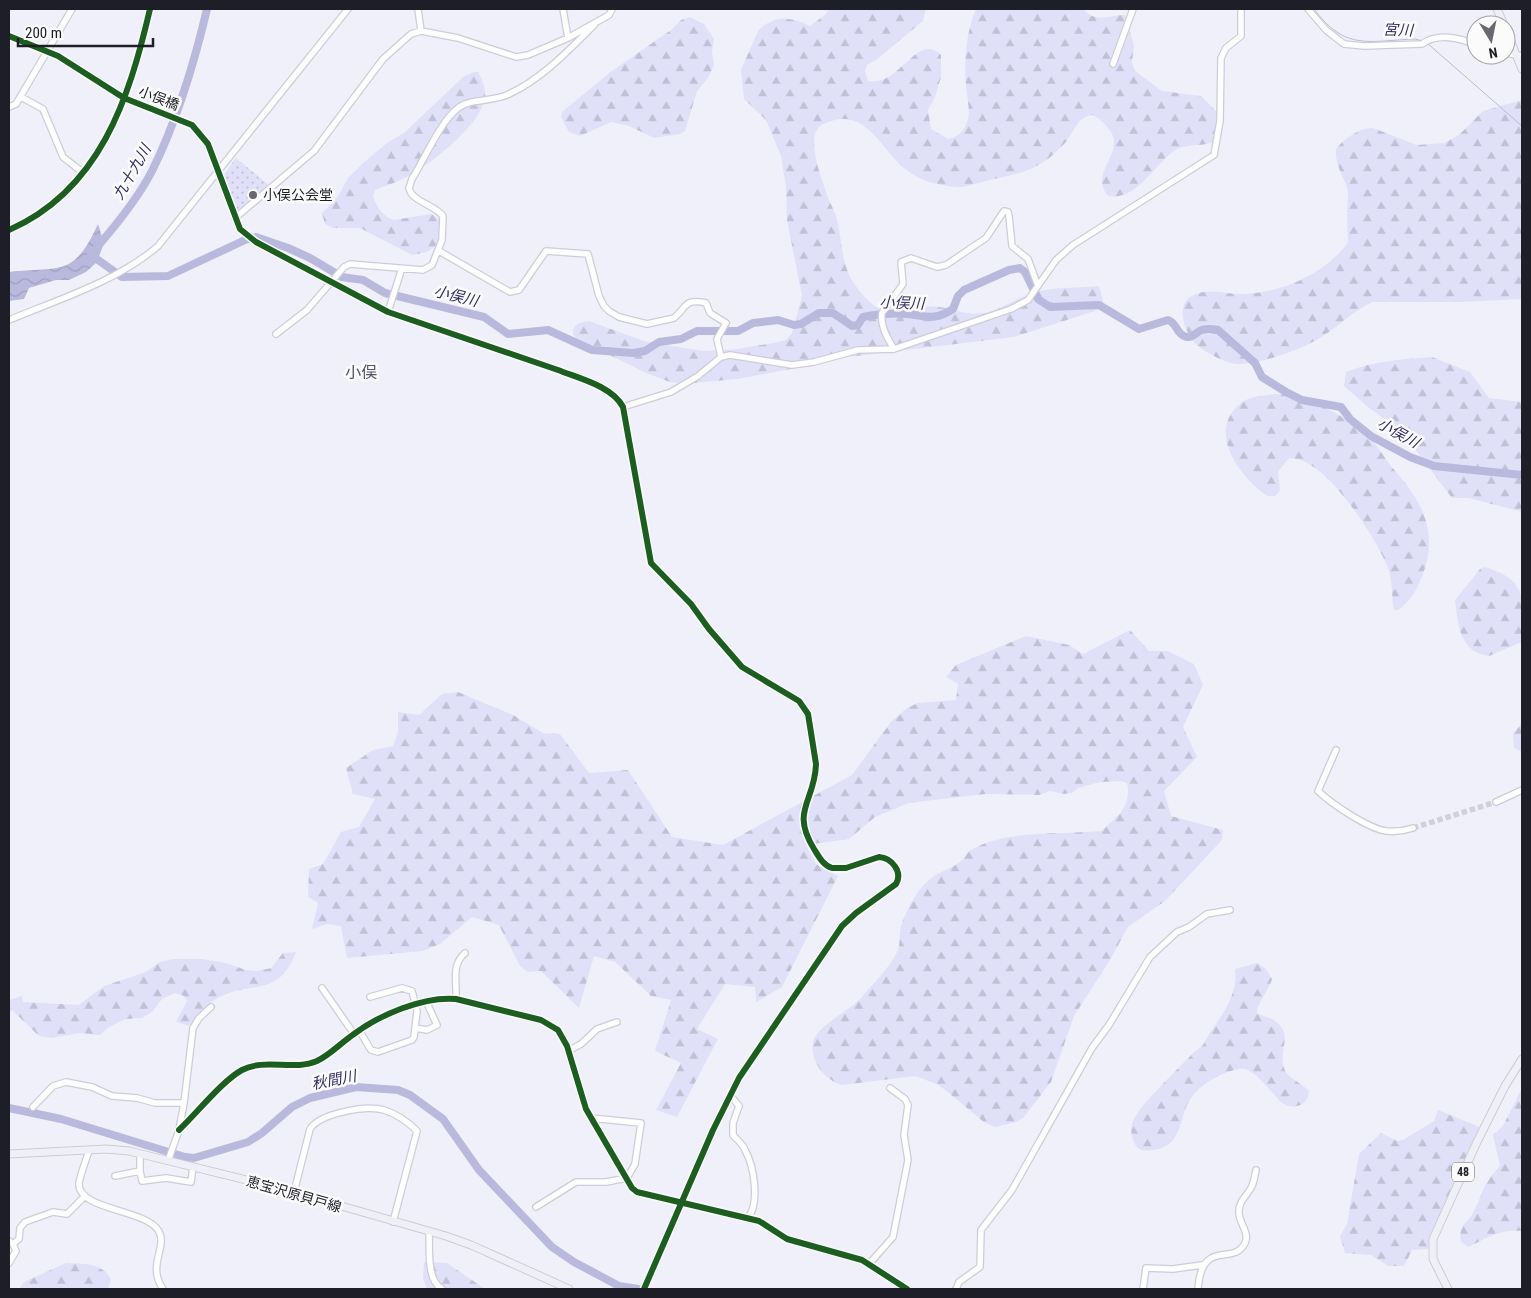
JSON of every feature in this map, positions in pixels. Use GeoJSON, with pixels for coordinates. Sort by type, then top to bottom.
{"type":"FeatureCollection","features":[{"type":"Feature","properties":{"kind":"main road"},"geometry":{"type":"LineString","coordinates":[[1519,55],[1522,69]]}},
{"type":"Feature","properties":{"kind":"main road","name":"48"},"geometry":{"type":"LineString","coordinates":[[1448,1289],[1432,1259],[1433,1239],[1477,1142],[1505,1086],[1522,1059]]}},
{"type":"Feature","properties":{"kind":"main road","name":"恵宝沢原貝戸線"},"geometry":{"type":"LineString","coordinates":[[9,1154],[118,1150],[169,1159],[193,1167],[294,1192],[472,1245],[569,1289]]}},
{"type":"Feature","properties":{"kind":"street"},"geometry":{"type":"LineString","coordinates":[[9,107],[16,104],[21,97],[72,9]]}},
{"type":"Feature","properties":{"kind":"street"},"geometry":{"type":"LineString","coordinates":[[9,320],[123,271],[158,246],[348,9]]}},
{"type":"Feature","properties":{"kind":"street"},"geometry":{"type":"LineString","coordinates":[[418,9],[421,31]]}},
{"type":"Feature","properties":{"kind":"street"},"geometry":{"type":"LineString","coordinates":[[563,9],[568,38]]}},
{"type":"Feature","properties":{"kind":"street"},"geometry":{"type":"LineString","coordinates":[[235,218],[314,151],[383,59],[411,34],[421,31],[458,38],[516,57],[528,55],[568,38],[609,15],[612,9]]}},
{"type":"Feature","properties":{"kind":"street"},"geometry":{"type":"LineString","coordinates":[[1113,64],[1133,9]]}},
{"type":"Feature","properties":{"kind":"street"},"geometry":{"type":"LineString","coordinates":[[623,407],[680,388],[721,357],[730,355],[792,365],[858,350],[894,349],[1024,303],[1056,260],[1073,245],[1214,155],[1220,121],[1221,58],[1226,48],[1241,36],[1241,9]]}},
{"type":"Feature","properties":{"kind":"street"},"geometry":{"type":"LineString","coordinates":[[1308,9],[1326,30],[1344,44],[1364,46],[1426,42],[1456,37],[1466,42]]}},
{"type":"Feature","properties":{"kind":"street"},"geometry":{"type":"LineString","coordinates":[[276,334],[307,310],[344,267],[350,264],[428,269],[439,251],[444,224],[443,216],[432,206],[413,196],[409,188],[412,179],[452,113],[465,105],[500,98],[518,90],[548,68],[595,24]]}},
{"type":"Feature","properties":{"kind":"street","name":"小俣橋"},"geometry":{"type":"LineString","coordinates":[[9,36],[58,56],[104,87],[127,99],[192,125],[205,138],[235,218],[242,231],[256,242],[333,281]]}},
{"type":"Feature","properties":{"kind":"street"},"geometry":{"type":"LineString","coordinates":[[21,97],[43,109],[63,157],[81,171]]}},
{"type":"Feature","properties":{"kind":"street"},"geometry":{"type":"LineString","coordinates":[[894,349],[885,333],[881,318],[882,313],[903,284],[900,262],[913,258],[937,267],[946,265],[986,238],[1004,211],[1008,212],[1009,216],[1012,246],[1028,259],[1038,286]]}},
{"type":"Feature","properties":{"kind":"street"},"geometry":{"type":"LineString","coordinates":[[439,251],[510,292],[519,290],[546,251],[588,254],[602,303],[619,316],[647,324],[674,318],[687,303],[706,303],[710,313],[726,323],[717,340],[721,357]]}},
{"type":"Feature","properties":{"kind":"street"},"geometry":{"type":"LineString","coordinates":[[388,312],[402,268]]}},
{"type":"Feature","properties":{"kind":"street"},"geometry":{"type":"LineString","coordinates":[[333,281],[388,312],[492,346],[582,379],[611,393],[623,407],[650,563],[691,604],[709,629],[742,667],[799,701],[806,709],[816,764],[816,773],[803,816],[803,829],[808,839],[827,866],[846,868],[874,857],[883,857],[896,866],[899,877],[896,884],[889,891],[856,913],[842,926],[749,1063],[730,1095],[644,1289]]}},
{"type":"Feature","properties":{"kind":"street"},"geometry":{"type":"LineString","coordinates":[[1336,750],[1318,791],[1327,800],[1374,828],[1386,831],[1403,831],[1413,828]]}},
{"type":"Feature","properties":{"kind":"street"},"geometry":{"type":"LineString","coordinates":[[1496,802],[1522,790]]}},
{"type":"Feature","properties":{"kind":"street"},"geometry":{"type":"LineString","coordinates":[[956,1289],[958,1282],[980,1267],[981,1230],[1012,1190],[1092,1048],[1110,1025],[1150,957],[1177,932],[1189,927],[1207,914],[1230,910]]}},
{"type":"Feature","properties":{"kind":"street"},"geometry":{"type":"LineString","coordinates":[[456,998],[458,979],[455,967],[458,959],[465,953]]}},
{"type":"Feature","properties":{"kind":"street"},"geometry":{"type":"LineString","coordinates":[[322,988],[371,1050],[378,1052],[412,1040],[417,1011],[412,991],[408,989],[370,997]]}},
{"type":"Feature","properties":{"kind":"street"},"geometry":{"type":"LineString","coordinates":[[179,1130],[240,1071],[255,1066],[304,1064],[317,1061],[377,1019],[426,1001],[456,998],[552,1025],[563,1038],[590,1118],[637,1192],[748,1218],[796,1242],[852,1256],[869,1264],[880,1274],[907,1289]]}},
{"type":"Feature","properties":{"kind":"street"},"geometry":{"type":"LineString","coordinates":[[415,1028],[427,1030],[437,1024],[426,1001]]}},
{"type":"Feature","properties":{"kind":"street"},"geometry":{"type":"LineString","coordinates":[[169,1159],[179,1130],[184,1103],[193,1028],[199,1018],[211,1007]]}},
{"type":"Feature","properties":{"kind":"street"},"geometry":{"type":"LineString","coordinates":[[568,1051],[581,1044],[597,1029],[617,1022]]}},
{"type":"Feature","properties":{"kind":"street"},"geometry":{"type":"LineString","coordinates":[[33,1107],[53,1086],[66,1082],[92,1087],[112,1096],[137,1098],[155,1103],[184,1103]]}},
{"type":"Feature","properties":{"kind":"street"},"geometry":{"type":"LineString","coordinates":[[869,1264],[893,1237],[908,1160],[904,1135],[908,1105],[905,1099],[890,1088]]}},
{"type":"Feature","properties":{"kind":"street"},"geometry":{"type":"LineString","coordinates":[[730,1095],[739,1106],[733,1123],[733,1135],[747,1152],[755,1185],[753,1209],[748,1218]]}},
{"type":"Feature","properties":{"kind":"street"},"geometry":{"type":"LineString","coordinates":[[294,1192],[310,1129],[314,1123],[330,1115],[383,1110],[402,1118],[417,1131],[393,1222]]}},
{"type":"Feature","properties":{"kind":"street"},"geometry":{"type":"LineString","coordinates":[[536,1206],[576,1182],[606,1182],[627,1178],[635,1164],[641,1122],[590,1118]]}},
{"type":"Feature","properties":{"kind":"street"},"geometry":{"type":"LineString","coordinates":[[89,1150],[79,1184],[84,1197],[96,1204],[144,1219],[156,1228],[162,1241],[156,1266],[156,1276],[163,1289]]}},
{"type":"Feature","properties":{"kind":"street"},"geometry":{"type":"LineString","coordinates":[[140,1154],[142,1181],[166,1178],[191,1182],[193,1167]]}},
{"type":"Feature","properties":{"kind":"street"},"geometry":{"type":"LineString","coordinates":[[1143,1289],[1146,1268],[1173,1269],[1202,1266],[1220,1255],[1238,1250],[1246,1242],[1238,1211],[1240,1203],[1252,1186],[1256,1170]]}},
{"type":"Feature","properties":{"kind":"street"},"geometry":{"type":"LineString","coordinates":[[115,1176],[140,1171]]}},
{"type":"Feature","properties":{"kind":"street"},"geometry":{"type":"LineString","coordinates":[[9,1263],[16,1254],[11,1243],[20,1239],[20,1228],[25,1222],[54,1212],[67,1214],[84,1197]]}},
{"type":"Feature","properties":{"kind":"street"},"geometry":{"type":"LineString","coordinates":[[429,1232],[433,1277],[436,1286],[442,1289]]}},
{"type":"Feature","properties":{"kind":"street"},"geometry":{"type":"LineString","coordinates":[[1198,1289],[1202,1266]]}},
{"type":"Feature","properties":{"kind":"green space"},"geometry":{"type":"Polygon","coordinates":[[[829,9],[926,9],[923,21],[876,60],[867,65],[865,71],[868,81],[879,81],[890,76],[916,54],[924,50],[932,49],[941,55],[941,77],[935,97],[928,110],[931,129],[948,139],[955,137],[962,131],[968,118],[969,109],[965,76],[966,57],[970,27],[976,9],[1083,9],[1088,14],[1102,18],[1125,15],[1134,45],[1132,63],[1135,71],[1162,91],[1201,96],[1222,117],[1222,136],[1211,143],[1186,146],[1174,151],[1136,188],[1118,196],[1108,196],[1103,187],[1102,179],[1112,154],[1113,137],[1108,128],[1093,115],[1087,116],[1079,122],[1065,143],[1055,153],[1036,166],[1017,174],[959,187],[935,184],[916,176],[904,168],[878,139],[860,123],[849,119],[837,120],[822,125],[817,130],[814,145],[815,155],[827,195],[836,216],[844,260],[850,277],[866,299],[876,307],[885,311],[894,311],[938,307],[977,314],[997,309],[1039,291],[1099,286],[1104,305],[1095,311],[1014,337],[831,359],[812,365],[738,379],[682,384],[670,382],[646,373],[575,338],[573,334],[574,328],[581,323],[589,321],[647,342],[704,351],[737,349],[774,343],[786,340],[792,333],[802,296],[787,220],[786,187],[781,156],[766,120],[744,99],[741,70],[758,31],[764,26],[777,20],[790,19],[810,26],[826,14],[829,9]]]}},
{"type":"Feature","properties":{"kind":"green space"},"geometry":{"type":"Polygon","coordinates":[[[690,17],[704,24],[714,39],[712,51],[714,65],[708,78],[697,91],[685,131],[680,134],[654,138],[629,126],[611,122],[580,136],[569,132],[561,117],[562,112],[609,73],[671,30],[681,20],[690,17]]]}},
{"type":"Feature","properties":{"kind":"green space"},"geometry":{"type":"Polygon","coordinates":[[[478,72],[481,78],[485,95],[482,108],[476,118],[447,149],[426,165],[402,179],[375,190],[373,196],[380,211],[394,220],[431,214],[441,220],[440,243],[427,252],[412,255],[360,228],[333,228],[325,224],[322,213],[337,198],[348,178],[387,143],[405,132],[463,77],[478,72]]]}},
{"type":"Feature","properties":{"kind":"green space"},"geometry":{"type":"Polygon","coordinates":[[[1522,100],[1522,299],[1461,302],[1373,302],[1353,313],[1323,336],[1305,346],[1269,359],[1246,364],[1236,364],[1222,360],[1211,355],[1193,341],[1185,327],[1183,312],[1184,305],[1194,295],[1205,292],[1254,293],[1270,291],[1285,286],[1314,273],[1327,264],[1348,242],[1348,190],[1336,156],[1336,149],[1343,141],[1363,129],[1373,128],[1417,145],[1444,143],[1459,135],[1483,111],[1522,100]]]}},
{"type":"Feature","properties":{"kind":"green space"},"geometry":{"type":"Polygon","coordinates":[[[236,158],[270,186],[238,213],[223,176],[236,158]]]}},
{"type":"Feature","properties":{"kind":"green space"},"geometry":{"type":"Polygon","coordinates":[[[1432,357],[1470,372],[1489,398],[1522,402],[1522,512],[1469,498],[1452,498],[1417,452],[1391,424],[1344,386],[1346,372],[1356,368],[1388,361],[1432,357]]]}},
{"type":"Feature","properties":{"kind":"green space"},"geometry":{"type":"Polygon","coordinates":[[[1275,394],[1300,398],[1314,403],[1340,416],[1363,432],[1377,446],[1418,502],[1428,528],[1428,558],[1416,589],[1407,603],[1398,610],[1394,610],[1388,568],[1382,555],[1373,538],[1347,500],[1332,483],[1302,460],[1288,459],[1278,472],[1280,490],[1275,496],[1267,496],[1246,477],[1236,464],[1226,438],[1227,424],[1232,412],[1247,399],[1275,394]]]}},
{"type":"Feature","properties":{"kind":"green space"},"geometry":{"type":"Polygon","coordinates":[[[1485,567],[1500,573],[1517,586],[1521,595],[1523,615],[1522,642],[1489,656],[1471,649],[1466,643],[1459,627],[1455,600],[1480,569],[1485,567]]]}},
{"type":"Feature","properties":{"kind":"green space"},"geometry":{"type":"Polygon","coordinates":[[[1130,630],[1149,651],[1168,651],[1194,664],[1203,685],[1183,727],[1197,757],[1164,791],[1171,816],[1223,830],[1222,840],[1165,901],[1128,927],[1110,960],[1074,1016],[1051,1082],[1023,1118],[1016,1122],[995,1127],[985,1123],[939,1085],[915,1076],[842,1085],[836,1083],[825,1075],[816,1063],[812,1049],[813,1042],[827,1024],[862,997],[890,964],[898,949],[901,926],[906,912],[918,892],[928,881],[958,863],[971,850],[985,843],[1034,834],[1101,831],[1118,816],[1125,805],[1128,791],[1127,783],[1121,781],[1100,782],[1078,788],[1072,793],[1064,794],[1050,791],[1039,795],[985,794],[909,803],[875,817],[849,839],[806,845],[816,864],[838,876],[782,987],[756,1002],[755,987],[725,984],[697,1029],[718,1039],[677,1117],[656,1110],[681,1063],[655,1051],[671,1000],[651,996],[615,962],[594,956],[579,1008],[541,971],[528,972],[520,966],[499,925],[472,917],[440,944],[423,951],[347,958],[341,926],[327,924],[312,929],[318,903],[308,897],[309,869],[323,864],[341,832],[359,827],[375,799],[353,794],[346,768],[373,750],[393,746],[398,731],[398,712],[419,715],[442,694],[458,692],[513,715],[543,733],[560,734],[589,773],[628,770],[672,837],[723,845],[852,775],[891,722],[907,708],[918,703],[956,700],[958,684],[946,677],[956,665],[1026,636],[1069,645],[1083,654],[1130,630]]]}},
{"type":"Feature","properties":{"kind":"green space"},"geometry":{"type":"Polygon","coordinates":[[[1522,723],[1522,752],[1514,748],[1513,734],[1522,723]]]}},
{"type":"Feature","properties":{"kind":"green space"},"geometry":{"type":"Polygon","coordinates":[[[296,952],[289,966],[273,982],[232,992],[215,999],[195,1017],[189,1026],[176,1022],[187,1001],[184,996],[175,993],[162,999],[152,1012],[142,1018],[126,1019],[109,1027],[100,1035],[80,1033],[51,1038],[39,1036],[12,1010],[9,1015],[9,1000],[22,996],[23,1002],[79,1005],[104,986],[146,972],[160,962],[173,959],[202,959],[257,971],[271,968],[283,953],[296,952]]]}},
{"type":"Feature","properties":{"kind":"green space"},"geometry":{"type":"Polygon","coordinates":[[[1257,963],[1266,969],[1272,979],[1257,1013],[1273,1019],[1284,1031],[1284,1068],[1291,1078],[1309,1091],[1306,1100],[1299,1106],[1286,1105],[1250,1071],[1244,1069],[1232,1070],[1209,1081],[1195,1093],[1185,1110],[1180,1128],[1171,1142],[1164,1147],[1153,1150],[1146,1151],[1140,1149],[1136,1146],[1132,1135],[1131,1127],[1135,1117],[1159,1088],[1203,1044],[1229,1002],[1234,986],[1235,969],[1257,963]]]}},
{"type":"Feature","properties":{"kind":"green space"},"geometry":{"type":"Polygon","coordinates":[[[1522,1088],[1522,1231],[1506,1231],[1468,1247],[1461,1242],[1462,1227],[1472,1215],[1487,1183],[1500,1166],[1493,1135],[1503,1126],[1522,1088]]]}},
{"type":"Feature","properties":{"kind":"green space"},"geometry":{"type":"Polygon","coordinates":[[[1438,1110],[1480,1127],[1428,1249],[1412,1250],[1404,1266],[1388,1266],[1371,1255],[1345,1253],[1340,1236],[1347,1224],[1359,1154],[1381,1133],[1397,1141],[1403,1140],[1434,1121],[1438,1110]]]}},
{"type":"Feature","properties":{"kind":"green space"},"geometry":{"type":"Polygon","coordinates":[[[424,1262],[447,1263],[485,1289],[427,1289],[423,1279],[424,1262]]]}},
{"type":"Feature","properties":{"kind":"green space"},"geometry":{"type":"Polygon","coordinates":[[[66,1263],[92,1265],[102,1269],[111,1279],[108,1289],[19,1289],[24,1282],[66,1263]]]}},
{"type":"Feature","properties":{"kind":"water"},"geometry":{"type":"Polygon","coordinates":[[[98,224],[104,243],[97,262],[86,272],[69,280],[56,280],[29,288],[24,299],[9,301],[9,272],[64,266],[81,253],[98,224]]]}},
{"type":"Feature","properties":{"kind":"waterway","name":"九十九川"},"geometry":{"type":"LineString","coordinates":[[97,247],[135,200],[162,150],[197,50],[207,9]]}},
{"type":"Feature","properties":{"kind":"waterway","name":"宮川"},"geometry":{"type":"LineString","coordinates":[[1314,9],[1336,32],[1347,37],[1371,41],[1415,39],[1423,41]]}},
{"type":"Feature","properties":{"kind":"waterway","name":"宮川"},"geometry":{"type":"LineString","coordinates":[[1427,43],[1522,126]]}},
{"type":"Feature","properties":{"kind":"waterway","name":"小俣川"},"geometry":{"type":"LineString","coordinates":[[91,255],[122,277],[168,276],[245,240],[256,237],[310,258],[342,277],[363,280],[385,293],[484,317],[508,334],[548,330],[592,350],[633,353],[645,351],[659,342],[681,339],[697,331],[738,331],[753,323],[778,320],[794,325],[801,324],[819,313],[833,313],[852,326],[858,325],[863,317],[879,314],[941,315],[953,309],[958,296],[964,290],[1009,270],[1020,268],[1025,272],[1038,299],[1050,307],[1099,305],[1139,329],[1168,320],[1173,323],[1181,335],[1187,337],[1204,329],[1218,330],[1255,363],[1262,377],[1302,400],[1341,407],[1350,419],[1371,436],[1410,457],[1434,466],[1522,475]]}},
{"type":"Feature","properties":{"kind":"waterway","name":"秋間川"},"geometry":{"type":"LineString","coordinates":[[9,1108],[61,1119],[185,1157],[194,1158],[248,1142],[262,1133],[292,1107],[310,1098],[356,1087],[398,1090],[410,1095],[443,1119],[479,1170],[552,1247],[574,1262],[619,1286],[638,1289]]}},
{"type":"Feature","properties":{"kind":"tunnel"},"geometry":{"type":"LineString","coordinates":[[1413,828],[1496,802]]}},
{"type":"Feature","properties":{"kind":"cycle path"},"geometry":{"type":"LineString","coordinates":[[9,230],[40,213],[66,191],[88,166],[106,138],[132,76],[150,9]]}},
{"type":"Feature","properties":{"kind":"cycle path"},"geometry":{"type":"LineString","coordinates":[[9,36],[58,56],[124,98],[192,125],[208,144],[240,229],[256,242],[388,312],[558,370],[611,393],[623,407],[651,563],[691,604],[709,629],[742,667],[799,701],[808,714],[816,764],[815,777],[804,815],[804,825],[814,849],[824,863],[832,868],[846,868],[879,857],[888,860],[895,866],[898,875],[896,884],[856,913],[842,926],[739,1078],[713,1130],[644,1289]]}},
{"type":"Feature","properties":{"kind":"cycle path"},"geometry":{"type":"LineString","coordinates":[[179,1130],[218,1089],[242,1070],[260,1065],[308,1064],[327,1055],[364,1027],[402,1008],[430,1001],[456,999],[541,1020],[558,1030],[567,1046],[586,1109],[632,1188],[637,1192],[759,1221],[787,1239],[862,1260],[907,1289]]}},
{"type":"Feature","properties":{"kind":"place","name":"小俣公会堂"},"geometry":{"type":"Point","coordinates":[253,195]}},
{"type":"Feature","properties":{"kind":"district","name":"小俣"},"geometry":{"type":"Point","coordinates":[361,372]}}]}
